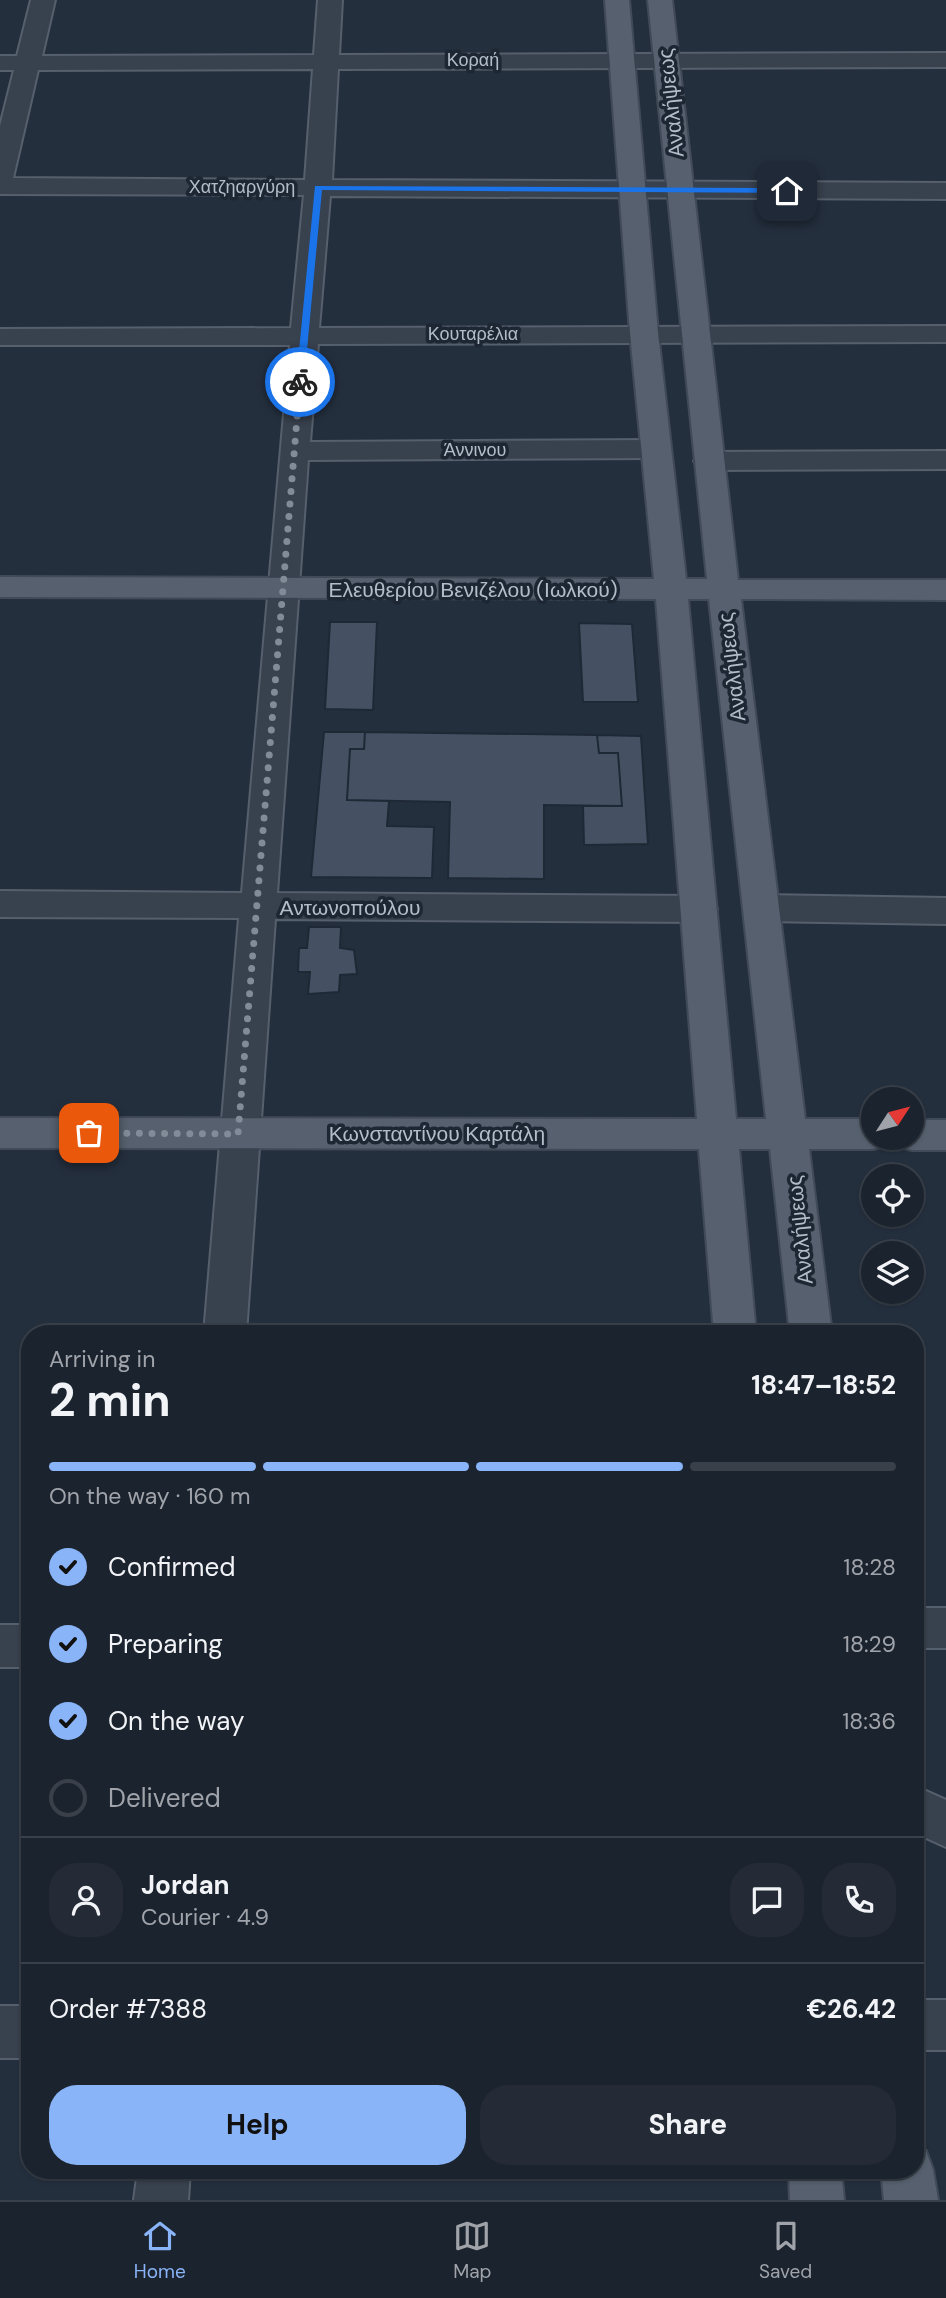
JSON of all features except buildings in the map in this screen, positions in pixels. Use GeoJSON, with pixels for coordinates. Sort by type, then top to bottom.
{"type":"FeatureCollection","features":[{"type":"Feature","properties":{"kind":"main road","name":"Αναλήψεως"},"geometry":{"type":"LineString","coordinates":[[617,0],[644,333],[671,590],[734,1325]]}},
{"type":"Feature","properties":{"kind":"main road","name":"Αναλήψεως"},"geometry":{"type":"LineString","coordinates":[[660,0],[723,590],[810,1325]]}},
{"type":"Feature","properties":{"kind":"main road","name":"Ελευθερίου Βενιζέλου (Ιωλκού)"},"geometry":{"type":"LineString","coordinates":[[0,587],[946,590]]}},
{"type":"Feature","properties":{"kind":"main road","name":"Κωνσταντίνου Καρτάλη"},"geometry":{"type":"LineString","coordinates":[[0,1133],[861,1134]]}},
{"type":"Feature","properties":{"kind":"main road"},"geometry":{"type":"LineString","coordinates":[[924,1135],[946,1135]]}},
{"type":"Feature","properties":{"kind":"main road"},"geometry":{"type":"LineString","coordinates":[[816,2179],[817,2200]]}},
{"type":"Feature","properties":{"kind":"main road"},"geometry":{"type":"LineString","coordinates":[[908,2179],[911,2200]]}},
{"type":"Feature","properties":{"kind":"street"},"geometry":{"type":"LineString","coordinates":[[0,178],[43,0]]}},
{"type":"Feature","properties":{"kind":"street"},"geometry":{"type":"LineString","coordinates":[[226,1325],[238,1134],[318,188],[330,0]]}},
{"type":"Feature","properties":{"kind":"street","name":"Κοραή"},"geometry":{"type":"LineString","coordinates":[[0,63],[946,60]]}},
{"type":"Feature","properties":{"kind":"street","name":"Χατζηαργύρη"},"geometry":{"type":"LineString","coordinates":[[0,186],[946,191]]}},
{"type":"Feature","properties":{"kind":"street","name":"Κουταρέλια"},"geometry":{"type":"LineString","coordinates":[[0,337],[946,334]]}},
{"type":"Feature","properties":{"kind":"street","name":"Άννινου"},"geometry":{"type":"LineString","coordinates":[[294,451],[656,449]]}},
{"type":"Feature","properties":{"kind":"street"},"geometry":{"type":"LineString","coordinates":[[709,461],[946,460]]}},
{"type":"Feature","properties":{"kind":"street","name":"Αντωνοπούλου"},"geometry":{"type":"LineString","coordinates":[[0,904],[259,908],[699,909]]}},
{"type":"Feature","properties":{"kind":"street"},"geometry":{"type":"LineString","coordinates":[[762,908],[946,911]]}},
{"type":"Feature","properties":{"kind":"street"},"geometry":{"type":"LineString","coordinates":[[924,1628],[946,1628]]}},
{"type":"Feature","properties":{"kind":"street"},"geometry":{"type":"LineString","coordinates":[[0,1646],[21,1646]]}},
{"type":"Feature","properties":{"kind":"street"},"geometry":{"type":"LineString","coordinates":[[924,1813],[946,1824]]}},
{"type":"Feature","properties":{"kind":"street"},"geometry":{"type":"LineString","coordinates":[[924,2025],[946,2025]]}},
{"type":"Feature","properties":{"kind":"street"},"geometry":{"type":"LineString","coordinates":[[0,2032],[21,2032]]}},
{"type":"Feature","properties":{"kind":"street"},"geometry":{"type":"LineString","coordinates":[[161,2200],[162,2179]]}},
{"type":"Feature","properties":{"kind":"way so far"},"geometry":{"type":"LineString","coordinates":[[89,1133],[238,1134],[284,605],[300,382]]}},
{"type":"Feature","properties":{"kind":"route"},"geometry":{"type":"LineString","coordinates":[[300,382],[318,188],[787,191]]}}]}
